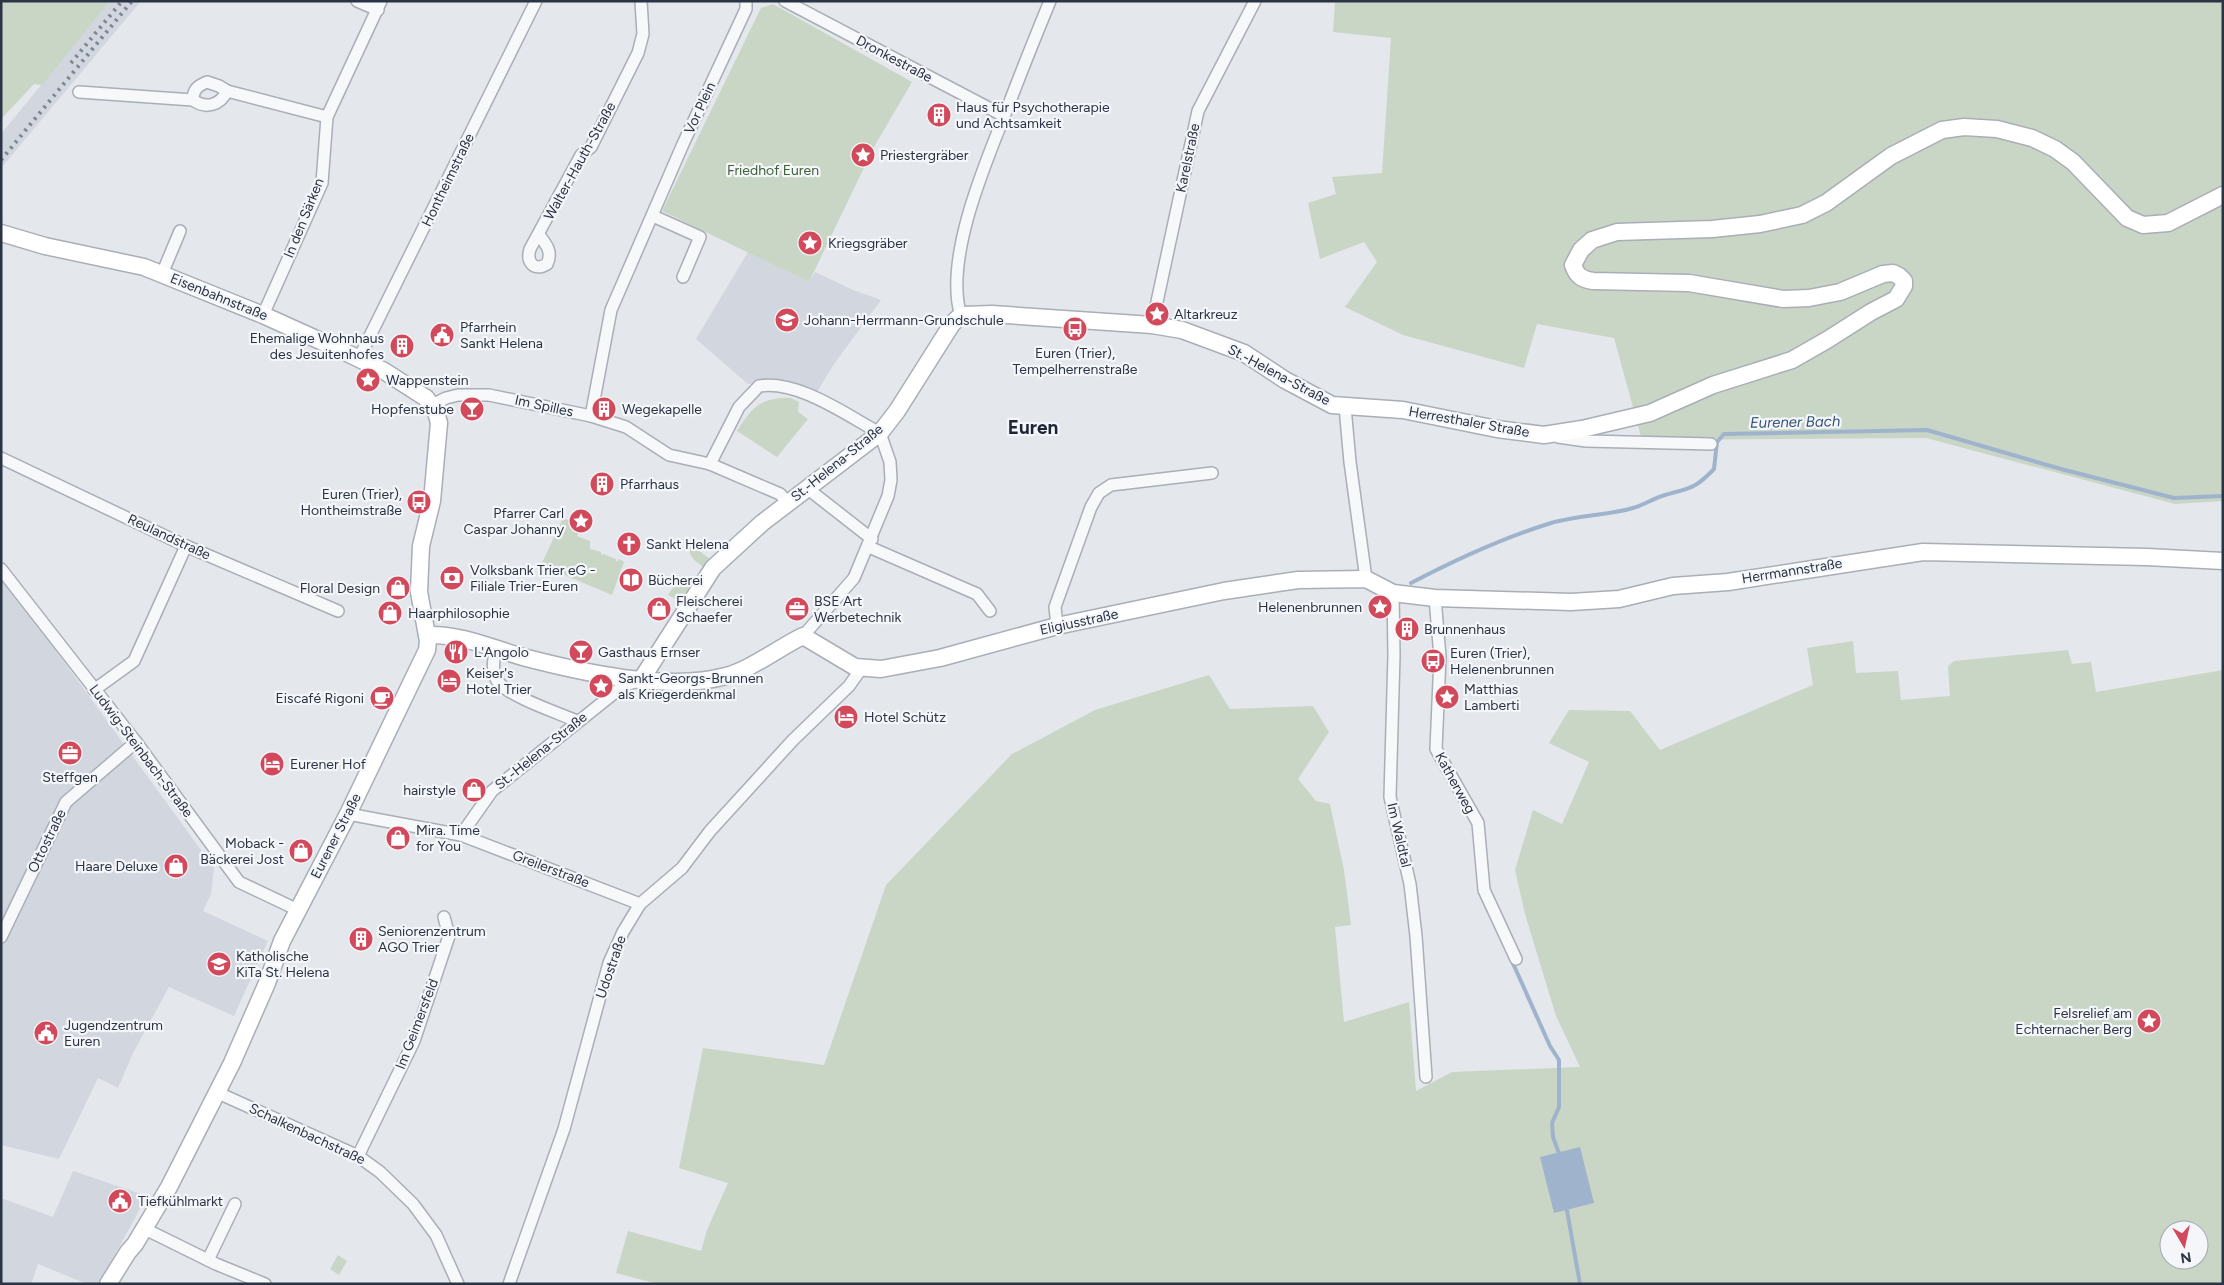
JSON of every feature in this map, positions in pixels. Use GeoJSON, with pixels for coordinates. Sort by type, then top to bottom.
{"type":"FeatureCollection","features":[{"type":"Feature","properties":{"kind":"street","name":"In den Särken"},"geometry":{"type":"LineString","coordinates":[[263,315],[322,182],[327,117],[379,6],[357,1]]}},
{"type":"Feature","properties":{"kind":"street","name":"Hontheimstraße"},"geometry":{"type":"LineString","coordinates":[[359,358],[536,1]]}},
{"type":"Feature","properties":{"kind":"street","name":"Walter-Hauth-Straße"},"geometry":{"type":"LineString","coordinates":[[539,235],[581,155],[591,147],[638,53],[643,34],[642,1]]}},
{"type":"Feature","properties":{"kind":"street","name":"Vor Plein"},"geometry":{"type":"LineString","coordinates":[[591,416],[611,310],[683,144],[746,9],[746,1]]}},
{"type":"Feature","properties":{"kind":"street","name":"Dronkestraße"},"geometry":{"type":"LineString","coordinates":[[785,1],[1004,116]]}},
{"type":"Feature","properties":{"kind":"street"},"geometry":{"type":"LineString","coordinates":[[957,320],[957,284],[968,216],[1004,116],[1050,1]]}},
{"type":"Feature","properties":{"kind":"street","name":"Karelstraße"},"geometry":{"type":"LineString","coordinates":[[1152,325],[1198,111],[1255,1]]}},
{"type":"Feature","properties":{"kind":"street"},"geometry":{"type":"LineString","coordinates":[[193,100],[193,92],[196,88],[207,82],[219,86],[227,92],[327,117]]}},
{"type":"Feature","properties":{"kind":"street"},"geometry":{"type":"LineString","coordinates":[[79,92],[193,100],[204,105],[216,104],[227,92]]}},
{"type":"Feature","properties":{"kind":"street","name":"Herresthaler Straße"},"geometry":{"type":"LineString","coordinates":[[1345,407],[1403,410],[1497,429],[1544,435],[1582,429],[1650,413],[1713,385],[1792,360],[1896,299],[1903,291],[1904,281],[1893,273],[1883,274],[1840,292],[1809,298],[1783,299],[1690,283],[1584,280],[1577,275],[1573,265],[1581,250],[1592,240],[1617,232],[1712,229],[1760,224],[1802,215],[1826,203],[1891,156],[1942,130],[1964,127],[1997,129],[2032,138],[2055,149],[2073,162],[2127,218],[2143,225],[2168,223],[2223,195]]}},
{"type":"Feature","properties":{"kind":"street"},"geometry":{"type":"LineString","coordinates":[[653,216],[700,238],[683,277]]}},
{"type":"Feature","properties":{"kind":"street","name":"Eisenbahnstraße"},"geometry":{"type":"LineString","coordinates":[[162,274],[180,231]]}},
{"type":"Feature","properties":{"kind":"street","name":"Eisenbahnstraße"},"geometry":{"type":"LineString","coordinates":[[1,232],[45,246],[144,267],[162,274],[263,315],[359,358],[417,391],[432,405]]}},
{"type":"Feature","properties":{"kind":"street","name":"St.-Helena-Straße"},"geometry":{"type":"LineString","coordinates":[[462,835],[492,791],[623,686],[641,680],[713,568],[762,523],[880,433],[957,320],[992,314],[1152,325],[1182,330],[1244,353],[1308,394],[1332,405],[1345,407],[1350,462],[1366,579]]}},
{"type":"Feature","properties":{"kind":"street"},"geometry":{"type":"LineString","coordinates":[[427,635],[456,636],[496,650],[627,680],[690,680],[726,676],[747,667],[803,636],[854,578],[888,496],[891,480],[890,462],[880,433],[812,396],[785,386],[759,386],[739,407],[710,464]]}},
{"type":"Feature","properties":{"kind":"street","name":"Im Spilles"},"geometry":{"type":"LineString","coordinates":[[432,405],[446,398],[458,395],[489,395],[591,416],[626,428],[669,455],[710,464],[780,494],[788,503]]}},
{"type":"Feature","properties":{"kind":"street","name":"Eurener Straße"},"geometry":{"type":"LineString","coordinates":[[108,1284],[122,1260],[135,1244],[169,1186],[232,1063],[267,984],[282,941],[348,814],[424,659],[427,650],[427,635],[419,592],[419,573],[421,546],[432,501],[438,453],[439,423],[432,405]]}},
{"type":"Feature","properties":{"kind":"street"},"geometry":{"type":"LineString","coordinates":[[1544,435],[1586,441],[1711,444]]}},
{"type":"Feature","properties":{"kind":"street","name":"Reulandstraße"},"geometry":{"type":"LineString","coordinates":[[1,458],[186,546],[338,611]]}},
{"type":"Feature","properties":{"kind":"street"},"geometry":{"type":"LineString","coordinates":[[1057,626],[1055,607],[1091,507],[1099,493],[1112,485],[1212,473]]}},
{"type":"Feature","properties":{"kind":"street"},"geometry":{"type":"LineString","coordinates":[[808,489],[870,543],[978,594],[990,611]]}},
{"type":"Feature","properties":{"kind":"street"},"geometry":{"type":"LineString","coordinates":[[94,690],[134,661],[186,546]]}},
{"type":"Feature","properties":{"kind":"street","name":"Herrmannstraße"},"geometry":{"type":"LineString","coordinates":[[1366,579],[1393,593],[1435,598],[1571,602],[1608,600],[1673,586],[1728,582],[1923,552],[2223,561]]}},
{"type":"Feature","properties":{"kind":"street","name":"Ludwig-Steinbach-Straße"},"geometry":{"type":"LineString","coordinates":[[1,570],[136,742],[239,882],[298,910]]}},
{"type":"Feature","properties":{"kind":"street","name":"Eligiusstraße"},"geometry":{"type":"LineString","coordinates":[[803,636],[844,662],[860,669],[892,668],[920,663],[1057,626],[1224,591],[1298,580],[1366,579]]}},
{"type":"Feature","properties":{"kind":"street","name":"Im Waldtal"},"geometry":{"type":"LineString","coordinates":[[1393,593],[1394,655],[1390,796],[1411,892],[1426,1077]]}},
{"type":"Feature","properties":{"kind":"street","name":"Katherweg"},"geometry":{"type":"LineString","coordinates":[[1435,598],[1440,657],[1436,749],[1478,823],[1484,890],[1516,959]]}},
{"type":"Feature","properties":{"kind":"street"},"geometry":{"type":"LineString","coordinates":[[496,650],[492,664],[498,683],[511,693],[577,721]]}},
{"type":"Feature","properties":{"kind":"street","name":"Udostraße"},"geometry":{"type":"LineString","coordinates":[[509,1284],[564,1129],[609,963],[623,932],[640,904],[682,868],[710,831],[793,740],[849,686],[860,669]]}},
{"type":"Feature","properties":{"kind":"street","name":"Ottostraße"},"geometry":{"type":"LineString","coordinates":[[1,937],[66,802],[136,742]]}},
{"type":"Feature","properties":{"kind":"street"},"geometry":{"type":"LineString","coordinates":[[348,814],[462,835]]}},
{"type":"Feature","properties":{"kind":"street","name":"Greilerstraße"},"geometry":{"type":"LineString","coordinates":[[462,835],[640,904]]}},
{"type":"Feature","properties":{"kind":"street","name":"Im Geimersfeld"},"geometry":{"type":"LineString","coordinates":[[358,1156],[414,1040],[449,936],[444,917]]}},
{"type":"Feature","properties":{"kind":"street","name":"Schalkenbachstraße"},"geometry":{"type":"LineString","coordinates":[[216,1092],[358,1156],[380,1172],[413,1204],[436,1235],[458,1284]]}},
{"type":"Feature","properties":{"kind":"street"},"geometry":{"type":"LineString","coordinates":[[208,1260],[235,1204]]}},
{"type":"Feature","properties":{"kind":"street"},"geometry":{"type":"LineString","coordinates":[[143,1228],[208,1260],[264,1284]]}},
{"type":"Feature","properties":{"kind":"street","name":"Eurener Straße"},"geometry":{"type":"LineString","coordinates":[[122,1284],[131,1265],[135,1244]]}},
{"type":"Feature","properties":{"kind":"shaded area"},"geometry":{"type":"Polygon","coordinates":[[[110,1],[141,1],[1,168],[1,134],[110,1]]]}},
{"type":"Feature","properties":{"kind":"shaded area","name":"Johann-Herrmann-Grundschule"},"geometry":{"type":"Polygon","coordinates":[[[748,252],[809,282],[815,272],[853,290],[881,300],[834,364],[817,392],[787,381],[748,384],[696,339],[748,252]]]}},
{"type":"Feature","properties":{"kind":"shaded area"},"geometry":{"type":"Polygon","coordinates":[[[1,575],[214,868],[211,894],[203,911],[268,941],[234,1016],[169,987],[134,1051],[118,1088],[98,1078],[59,1159],[1,1145],[1,575]]]}},
{"type":"Feature","properties":{"kind":"shaded area"},"geometry":{"type":"Polygon","coordinates":[[[73,1171],[147,1196],[99,1284],[87,1284],[38,1264],[31,1284],[1,1284],[1,1198],[53,1217],[73,1171]]]}},
{"type":"Feature","properties":{"kind":"green space"},"geometry":{"type":"Polygon","coordinates":[[[1,1],[110,1],[42,85],[34,84],[1,119],[1,1]]]}},
{"type":"Feature","properties":{"kind":"green space"},"geometry":{"type":"Polygon","coordinates":[[[1335,1],[2223,1],[2223,501],[2175,504],[1926,438],[1642,440],[1614,338],[1537,324],[1524,368],[1403,335],[1345,307],[1377,262],[1364,242],[1320,259],[1308,203],[1336,194],[1332,177],[1382,173],[1391,38],[1333,32],[1335,1]]]}},
{"type":"Feature","properties":{"kind":"green space","name":"Friedhof Euren"},"geometry":{"type":"Polygon","coordinates":[[[773,4],[912,82],[874,147],[809,282],[662,211],[761,8],[773,4]]]}},
{"type":"Feature","properties":{"kind":"green space"},"geometry":{"type":"Polygon","coordinates":[[[791,398],[799,402],[798,412],[808,419],[777,457],[737,431],[758,405],[772,399],[791,398]]]}},
{"type":"Feature","properties":{"kind":"green space"},"geometry":{"type":"Polygon","coordinates":[[[563,518],[582,526],[577,536],[590,541],[590,549],[601,552],[601,555],[616,559],[617,562],[619,559],[624,562],[612,595],[541,565],[563,518]]]}},
{"type":"Feature","properties":{"kind":"green space"},"geometry":{"type":"Polygon","coordinates":[[[691,544],[711,560],[705,568],[695,561],[691,555],[691,544]]]}},
{"type":"Feature","properties":{"kind":"green space"},"geometry":{"type":"Polygon","coordinates":[[[677,581],[691,585],[679,601],[668,595],[677,581]]]}},
{"type":"Feature","properties":{"kind":"green space"},"geometry":{"type":"Polygon","coordinates":[[[1853,641],[1856,673],[1898,671],[1901,700],[1950,696],[1948,666],[1954,661],[2068,650],[2072,664],[2091,662],[2096,692],[2223,670],[2223,1284],[658,1284],[616,1273],[628,1231],[701,1251],[707,1230],[728,1183],[679,1168],[703,1048],[824,1065],[886,885],[1012,754],[1095,710],[1209,675],[1230,709],[1313,706],[1329,732],[1298,779],[1316,801],[1330,804],[1344,870],[1351,925],[1335,927],[1344,1022],[1409,1002],[1416,1091],[1452,1072],[1580,1067],[1556,1016],[1525,914],[1515,870],[1533,810],[1562,824],[1589,762],[1549,743],[1569,710],[1630,711],[1660,750],[1813,685],[1807,648],[1853,641]]]}},
{"type":"Feature","properties":{"kind":"green space"},"geometry":{"type":"Polygon","coordinates":[[[338,1255],[347,1261],[339,1275],[330,1269],[338,1255]]]}},
{"type":"Feature","properties":{"kind":"water"},"geometry":{"type":"Polygon","coordinates":[[[1580,1147],[1594,1203],[1554,1213],[1540,1157],[1580,1147]]]}},
{"type":"Feature","properties":{"kind":"waterway","name":"Eurener Bach"},"geometry":{"type":"LineString","coordinates":[[1411,583],[1478,550],[1530,530],[1559,521],[1633,508],[1661,496],[1692,487],[1702,481],[1714,469],[1717,442],[1724,434],[1927,430],[2061,469],[2174,498],[2223,496]]}},
{"type":"Feature","properties":{"kind":"waterway"},"geometry":{"type":"LineString","coordinates":[[1511,959],[1550,1046],[1559,1060],[1559,1107],[1552,1123],[1553,1137],[1560,1156]]}},
{"type":"Feature","properties":{"kind":"waterway"},"geometry":{"type":"LineString","coordinates":[[1566,1205],[1580,1284]]}},
{"type":"Feature","properties":{"kind":"railway"},"geometry":{"type":"LineString","coordinates":[[71,63],[122,1]]}},
{"type":"Feature","properties":{"kind":"railway"},"geometry":{"type":"LineString","coordinates":[[1,160],[132,1]]}},
{"type":"Feature","properties":{"kind":"place","name":"Haus für Psychotherapie und Achtsamkeit"},"geometry":{"type":"Point","coordinates":[939,115]}},
{"type":"Feature","properties":{"kind":"place","name":"Priestergräber"},"geometry":{"type":"Point","coordinates":[863,155]}},
{"type":"Feature","properties":{"kind":"place","name":"Kriegsgräber"},"geometry":{"type":"Point","coordinates":[810,243]}},
{"type":"Feature","properties":{"kind":"place","name":"Altarkreuz"},"geometry":{"type":"Point","coordinates":[1157,314]}},
{"type":"Feature","properties":{"kind":"place","name":"Johann-Herrmann-Grundschule"},"geometry":{"type":"Point","coordinates":[787,320]}},
{"type":"Feature","properties":{"kind":"place","name":"Euren (Trier), Tempelherrenstraße"},"geometry":{"type":"Point","coordinates":[1075,329]}},
{"type":"Feature","properties":{"kind":"place","name":"Pfarrhein Sankt Helena"},"geometry":{"type":"Point","coordinates":[442,335]}},
{"type":"Feature","properties":{"kind":"place","name":"Ehemalige Wohnhaus des Jesuitenhofes"},"geometry":{"type":"Point","coordinates":[402,346]}},
{"type":"Feature","properties":{"kind":"place","name":"Wappenstein"},"geometry":{"type":"Point","coordinates":[368,380]}},
{"type":"Feature","properties":{"kind":"place","name":"Hopfenstube"},"geometry":{"type":"Point","coordinates":[472,409]}},
{"type":"Feature","properties":{"kind":"place","name":"Wegekapelle"},"geometry":{"type":"Point","coordinates":[604,409]}},
{"type":"Feature","properties":{"kind":"place","name":"Pfarrhaus"},"geometry":{"type":"Point","coordinates":[602,484]}},
{"type":"Feature","properties":{"kind":"place","name":"Euren (Trier), Hontheimstraße"},"geometry":{"type":"Point","coordinates":[419,502]}},
{"type":"Feature","properties":{"kind":"place","name":"Pfarrer Carl Caspar Johanny"},"geometry":{"type":"Point","coordinates":[581,521]}},
{"type":"Feature","properties":{"kind":"place","name":"Sankt Helena"},"geometry":{"type":"Point","coordinates":[629,544]}},
{"type":"Feature","properties":{"kind":"place","name":"Volksbank Trier eG - Filiale Trier-Euren"},"geometry":{"type":"Point","coordinates":[452,578]}},
{"type":"Feature","properties":{"kind":"place","name":"Bücherei"},"geometry":{"type":"Point","coordinates":[631,580]}},
{"type":"Feature","properties":{"kind":"place","name":"Floral Design"},"geometry":{"type":"Point","coordinates":[398,588]}},
{"type":"Feature","properties":{"kind":"place","name":"Helenenbrunnen"},"geometry":{"type":"Point","coordinates":[1380,607]}},
{"type":"Feature","properties":{"kind":"place","name":"Fleischerei Schaefer"},"geometry":{"type":"Point","coordinates":[659,609]}},
{"type":"Feature","properties":{"kind":"place","name":"BSE Art Werbetechnik"},"geometry":{"type":"Point","coordinates":[797,609]}},
{"type":"Feature","properties":{"kind":"place","name":"Haarphilosophie"},"geometry":{"type":"Point","coordinates":[390,613]}},
{"type":"Feature","properties":{"kind":"place","name":"Brunnenhaus"},"geometry":{"type":"Point","coordinates":[1407,629]}},
{"type":"Feature","properties":{"kind":"place","name":"L'Angolo"},"geometry":{"type":"Point","coordinates":[456,652]}},
{"type":"Feature","properties":{"kind":"place","name":"Gasthaus Ernser"},"geometry":{"type":"Point","coordinates":[581,652]}},
{"type":"Feature","properties":{"kind":"place","name":"Euren (Trier), Helenenbrunnen"},"geometry":{"type":"Point","coordinates":[1433,661]}},
{"type":"Feature","properties":{"kind":"place","name":"Keiser's Hotel Trier"},"geometry":{"type":"Point","coordinates":[449,681]}},
{"type":"Feature","properties":{"kind":"place","name":"Sankt-Georgs-Brunnen als Kriegerdenkmal"},"geometry":{"type":"Point","coordinates":[601,686]}},
{"type":"Feature","properties":{"kind":"place","name":"Matthias Lamberti"},"geometry":{"type":"Point","coordinates":[1447,697]}},
{"type":"Feature","properties":{"kind":"place","name":"Eiscafé Rigoni"},"geometry":{"type":"Point","coordinates":[382,698]}},
{"type":"Feature","properties":{"kind":"place","name":"Hotel Schütz"},"geometry":{"type":"Point","coordinates":[846,717]}},
{"type":"Feature","properties":{"kind":"place","name":"Steffgen"},"geometry":{"type":"Point","coordinates":[70,753]}},
{"type":"Feature","properties":{"kind":"place","name":"Eurener Hof"},"geometry":{"type":"Point","coordinates":[272,764]}},
{"type":"Feature","properties":{"kind":"place","name":"hairstyle"},"geometry":{"type":"Point","coordinates":[474,790]}},
{"type":"Feature","properties":{"kind":"place","name":"Mira. Time for You"},"geometry":{"type":"Point","coordinates":[398,838]}},
{"type":"Feature","properties":{"kind":"place","name":"Moback - Bäckerei Jost"},"geometry":{"type":"Point","coordinates":[301,851]}},
{"type":"Feature","properties":{"kind":"place","name":"Haare Deluxe"},"geometry":{"type":"Point","coordinates":[176,866]}},
{"type":"Feature","properties":{"kind":"place","name":"Seniorenzentrum AGO Trier"},"geometry":{"type":"Point","coordinates":[361,939]}},
{"type":"Feature","properties":{"kind":"place","name":"Katholische KiTa St. Helena"},"geometry":{"type":"Point","coordinates":[219,964]}},
{"type":"Feature","properties":{"kind":"place","name":"Felsrelief am Echternacher Berg"},"geometry":{"type":"Point","coordinates":[2149,1021]}},
{"type":"Feature","properties":{"kind":"place","name":"Jugendzentrum Euren"},"geometry":{"type":"Point","coordinates":[46,1033]}},
{"type":"Feature","properties":{"kind":"place","name":"Tiefkühlmarkt"},"geometry":{"type":"Point","coordinates":[120,1201]}},
{"type":"Feature","properties":{"kind":"district","name":"Euren"},"geometry":{"type":"Point","coordinates":[1033,427]}}]}
